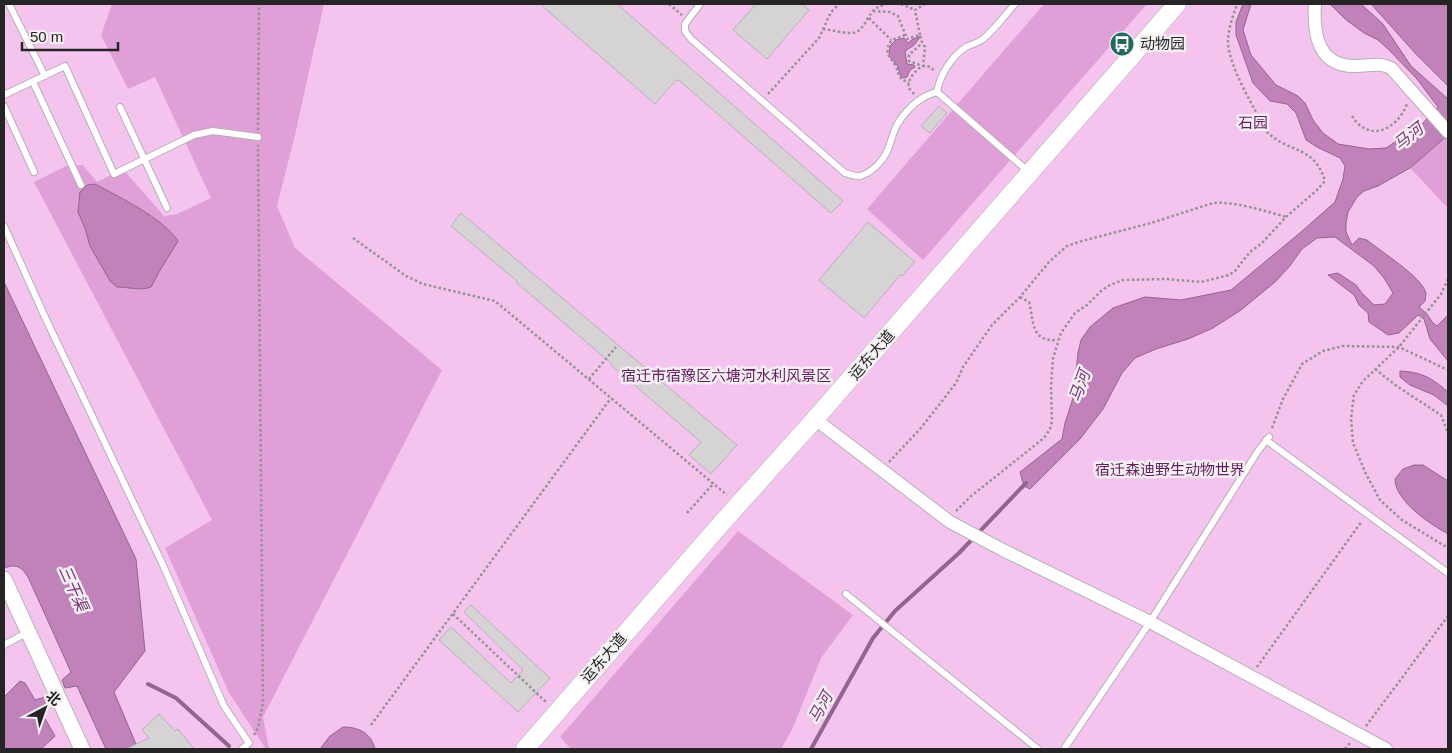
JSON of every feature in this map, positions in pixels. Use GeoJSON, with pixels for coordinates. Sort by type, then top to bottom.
{"type":"FeatureCollection","features":[{"type":"Feature","properties":{"kind":"main road","name":"运东大道"},"geometry":{"type":"LineString","coordinates":[[525,749],[1177,4]]}},
{"type":"Feature","properties":{"kind":"street"},"geometry":{"type":"LineString","coordinates":[[1315,4],[1316,34],[1320,47],[1329,60],[1341,65],[1384,64],[1391,68],[1448,132]]}},
{"type":"Feature","properties":{"kind":"street"},"geometry":{"type":"LineString","coordinates":[[815,419],[881,470],[1003,550],[1150,622],[1386,749]]}},
{"type":"Feature","properties":{"kind":"street"},"geometry":{"type":"LineString","coordinates":[[4,579],[81,748]]}},
{"type":"Feature","properties":{"kind":"lane"},"geometry":{"type":"LineString","coordinates":[[9,4],[45,76]]}},
{"type":"Feature","properties":{"kind":"lane"},"geometry":{"type":"LineString","coordinates":[[700,4],[685,24],[685,31],[691,39],[845,173],[860,176],[882,160],[888,150],[897,124],[920,99],[928,94],[937,92]]}},
{"type":"Feature","properties":{"kind":"lane"},"geometry":{"type":"LineString","coordinates":[[937,92],[942,76],[960,52],[985,38],[1015,4]]}},
{"type":"Feature","properties":{"kind":"lane"},"geometry":{"type":"LineString","coordinates":[[4,95],[65,66],[114,174],[194,136],[213,130],[258,137]]}},
{"type":"Feature","properties":{"kind":"lane"},"geometry":{"type":"LineString","coordinates":[[32,82],[81,185]]}},
{"type":"Feature","properties":{"kind":"lane"},"geometry":{"type":"LineString","coordinates":[[937,92],[1030,173]]}},
{"type":"Feature","properties":{"kind":"lane"},"geometry":{"type":"LineString","coordinates":[[4,106],[34,172]]}},
{"type":"Feature","properties":{"kind":"lane"},"geometry":{"type":"LineString","coordinates":[[120,107],[167,208]]}},
{"type":"Feature","properties":{"kind":"lane"},"geometry":{"type":"LineString","coordinates":[[4,226],[44,315],[163,565],[224,706],[249,743],[242,749]]}},
{"type":"Feature","properties":{"kind":"lane"},"geometry":{"type":"LineString","coordinates":[[1064,749],[1150,622],[1258,451],[1268,439],[1448,573]]}},
{"type":"Feature","properties":{"kind":"lane"},"geometry":{"type":"LineString","coordinates":[[846,594],[1038,749]]}},
{"type":"Feature","properties":{"kind":"lane"},"geometry":{"type":"LineString","coordinates":[[4,645],[28,632]]}},
{"type":"Feature","properties":{"kind":"path"},"geometry":{"type":"LineString","coordinates":[[249,743],[258,728],[263,702],[258,137],[259,4]]}},
{"type":"Feature","properties":{"kind":"path"},"geometry":{"type":"LineString","coordinates":[[669,4],[688,19]]}},
{"type":"Feature","properties":{"kind":"path"},"geometry":{"type":"LineString","coordinates":[[762,101],[819,38],[832,12],[839,4]]}},
{"type":"Feature","properties":{"kind":"path"},"geometry":{"type":"LineString","coordinates":[[823,29],[857,32],[873,12],[886,4]]}},
{"type":"Feature","properties":{"kind":"path"},"geometry":{"type":"LineString","coordinates":[[901,4],[915,10]]}},
{"type":"Feature","properties":{"kind":"path"},"geometry":{"type":"LineString","coordinates":[[915,10],[925,4]]}},
{"type":"Feature","properties":{"kind":"path"},"geometry":{"type":"LineString","coordinates":[[952,517],[970,496],[1044,438],[1050,429],[1052,421],[1051,387],[1053,358],[1060,333],[1076,313],[1110,284],[1123,280],[1153,279],[1201,282],[1230,275],[1286,217],[1325,181],[1311,157],[1304,152],[1279,142],[1267,132],[1239,80],[1228,43],[1229,28],[1237,4]]}},
{"type":"Feature","properties":{"kind":"path"},"geometry":{"type":"LineString","coordinates":[[915,10],[922,44],[925,48],[923,66],[911,78],[909,88],[920,99]]}},
{"type":"Feature","properties":{"kind":"path"},"geometry":{"type":"LineString","coordinates":[[873,12],[890,12],[898,16],[907,38],[920,35]]}},
{"type":"Feature","properties":{"kind":"path"},"geometry":{"type":"LineString","coordinates":[[869,18],[892,40]]}},
{"type":"Feature","properties":{"kind":"path"},"geometry":{"type":"LineString","coordinates":[[905,35],[892,40],[888,48],[888,57],[894,64],[900,78],[909,83]]}},
{"type":"Feature","properties":{"kind":"path"},"geometry":{"type":"LineString","coordinates":[[922,44],[911,52],[909,57],[911,63],[927,65],[942,76]]}},
{"type":"Feature","properties":{"kind":"path"},"geometry":{"type":"LineString","coordinates":[[1352,116],[1364,128],[1381,131],[1389,128],[1396,122],[1414,94]]}},
{"type":"Feature","properties":{"kind":"path"},"geometry":{"type":"LineString","coordinates":[[881,470],[925,423],[956,383],[963,367],[992,325],[1020,297],[1049,262],[1067,246],[1082,240],[1151,223],[1213,203],[1224,202],[1231,205],[1262,209],[1286,217]]}},
{"type":"Feature","properties":{"kind":"path"},"geometry":{"type":"LineString","coordinates":[[353,238],[406,276],[423,284],[495,301],[738,504]]}},
{"type":"Feature","properties":{"kind":"path"},"geometry":{"type":"LineString","coordinates":[[1448,278],[1441,294],[1399,347],[1363,381],[1354,395],[1351,419],[1353,443],[1366,474],[1380,500],[1402,520],[1448,548]]}},
{"type":"Feature","properties":{"kind":"path"},"geometry":{"type":"LineString","coordinates":[[1020,297],[1029,302],[1033,327],[1037,333],[1044,338],[1058,340]]}},
{"type":"Feature","properties":{"kind":"path"},"geometry":{"type":"LineString","coordinates":[[1268,439],[1283,399],[1302,364],[1323,351],[1343,346],[1399,347],[1420,355],[1448,370]]}},
{"type":"Feature","properties":{"kind":"path"},"geometry":{"type":"LineString","coordinates":[[589,379],[616,347]]}},
{"type":"Feature","properties":{"kind":"path"},"geometry":{"type":"LineString","coordinates":[[1375,369],[1441,416],[1448,433]]}},
{"type":"Feature","properties":{"kind":"path"},"geometry":{"type":"LineString","coordinates":[[371,725],[612,398]]}},
{"type":"Feature","properties":{"kind":"path"},"geometry":{"type":"LineString","coordinates":[[687,514],[714,483]]}},
{"type":"Feature","properties":{"kind":"path"},"geometry":{"type":"LineString","coordinates":[[1251,676],[1367,514]]}},
{"type":"Feature","properties":{"kind":"path"},"geometry":{"type":"LineString","coordinates":[[453,614],[557,712]]}},
{"type":"Feature","properties":{"kind":"path"},"geometry":{"type":"LineString","coordinates":[[1357,734],[1368,724],[1448,616]]}},
{"type":"Feature","properties":{"kind":"green space","name":"宿迁市宿豫区六塘河水利风景区"},"geometry":{"type":"Polygon","coordinates":[[[4,4],[1448,4],[1448,749],[4,749],[4,4]]]}},
{"type":"Feature","properties":{"kind":"shaded area"},"geometry":{"type":"Polygon","coordinates":[[[112,4],[324,4],[277,206],[295,248],[442,370],[263,717],[269,749],[266,749],[229,693],[165,548],[212,520],[34,182],[66,166],[83,165],[97,182],[123,169],[164,216],[177,214],[211,198],[155,77],[128,89],[101,35],[112,4]]]}},
{"type":"Feature","properties":{"kind":"shaded area"},"geometry":{"type":"Polygon","coordinates":[[[1044,4],[1147,4],[923,260],[867,209],[1044,4]]]}},
{"type":"Feature","properties":{"kind":"shaded area"},"geometry":{"type":"Polygon","coordinates":[[[1448,135],[1448,208],[1410,168],[1448,135]]]}},
{"type":"Feature","properties":{"kind":"shaded area"},"geometry":{"type":"Polygon","coordinates":[[[738,531],[853,615],[821,658],[792,730],[781,749],[571,749],[560,737],[738,531]]]}},
{"type":"Feature","properties":{"kind":"water"},"geometry":{"type":"Polygon","coordinates":[[[1243,4],[1251,4],[1243,30],[1251,55],[1276,85],[1298,96],[1305,103],[1313,120],[1323,133],[1338,144],[1369,149],[1386,148],[1422,124],[1438,107],[1417,79],[1388,49],[1378,40],[1364,33],[1345,19],[1330,4],[1361,4],[1383,24],[1411,66],[1448,99],[1448,135],[1410,168],[1378,186],[1364,191],[1357,197],[1348,212],[1346,232],[1352,245],[1359,238],[1367,240],[1417,280],[1426,293],[1425,301],[1419,307],[1433,323],[1437,326],[1448,315],[1448,361],[1430,339],[1424,319],[1418,315],[1399,333],[1388,335],[1369,322],[1368,313],[1359,305],[1354,295],[1328,275],[1338,273],[1356,285],[1374,305],[1385,304],[1393,293],[1384,278],[1374,266],[1335,237],[1317,238],[1302,249],[1275,282],[1241,310],[1213,328],[1135,358],[1122,373],[1103,409],[1080,439],[1030,489],[1024,486],[1020,472],[1062,439],[1073,398],[1081,340],[1090,327],[1113,308],[1145,297],[1181,300],[1231,290],[1335,202],[1343,179],[1345,166],[1340,158],[1306,140],[1296,113],[1287,104],[1270,101],[1253,83],[1236,35],[1236,22],[1243,4]]]}},
{"type":"Feature","properties":{"kind":"water"},"geometry":{"type":"Polygon","coordinates":[[[1371,4],[1448,4],[1448,86],[1416,54],[1371,4]]]}},
{"type":"Feature","properties":{"kind":"water"},"geometry":{"type":"Polygon","coordinates":[[[919,37],[915,44],[905,52],[907,64],[914,65],[915,67],[910,70],[907,77],[903,78],[897,65],[889,56],[890,46],[896,40],[904,38],[908,43],[919,37]]]}},
{"type":"Feature","properties":{"kind":"water"},"geometry":{"type":"Polygon","coordinates":[[[95,184],[151,216],[171,232],[178,241],[151,287],[139,289],[117,287],[110,281],[90,246],[78,212],[80,192],[87,185],[95,184]]]}},
{"type":"Feature","properties":{"kind":"water","name":"三干渠"},"geometry":{"type":"Polygon","coordinates":[[[4,282],[136,559],[145,651],[114,692],[138,749],[106,749],[77,686],[65,688],[62,680],[71,672],[28,577],[18,567],[4,568],[4,282]]]}},
{"type":"Feature","properties":{"kind":"water"},"geometry":{"type":"Polygon","coordinates":[[[1400,371],[1421,374],[1437,383],[1448,392],[1448,406],[1434,395],[1410,385],[1400,377],[1400,371]]]}},
{"type":"Feature","properties":{"kind":"water"},"geometry":{"type":"Polygon","coordinates":[[[1414,465],[1423,465],[1448,481],[1448,534],[1415,511],[1401,495],[1397,487],[1395,479],[1403,469],[1414,465]]]}},
{"type":"Feature","properties":{"kind":"water"},"geometry":{"type":"Polygon","coordinates":[[[20,681],[25,683],[35,700],[45,697],[47,701],[40,710],[55,736],[41,749],[4,749],[4,697],[20,681]]]}},
{"type":"Feature","properties":{"kind":"water"},"geometry":{"type":"Polygon","coordinates":[[[343,727],[354,728],[364,732],[371,739],[375,749],[320,749],[330,736],[343,727]]]}},
{"type":"Feature","properties":{"kind":"building"},"geometry":{"type":"Polygon","coordinates":[[[540,4],[617,4],[843,201],[831,213],[680,81],[676,80],[655,104],[540,4]]]}},
{"type":"Feature","properties":{"kind":"building"},"geometry":{"type":"Polygon","coordinates":[[[756,4],[802,4],[809,10],[767,59],[733,30],[756,4]]]}},
{"type":"Feature","properties":{"kind":"building"},"geometry":{"type":"Polygon","coordinates":[[[939,106],[947,113],[930,133],[921,126],[939,106]]]}},
{"type":"Feature","properties":{"kind":"building"},"geometry":{"type":"Polygon","coordinates":[[[461,213],[737,445],[711,474],[689,455],[701,442],[517,281],[451,226],[461,213]]]}},
{"type":"Feature","properties":{"kind":"building"},"geometry":{"type":"Polygon","coordinates":[[[868,222],[915,262],[902,276],[900,275],[864,318],[819,280],[868,222]]]}},
{"type":"Feature","properties":{"kind":"building"},"geometry":{"type":"Polygon","coordinates":[[[471,605],[550,678],[518,712],[439,640],[451,627],[511,683],[523,670],[464,612],[471,605]]]}},
{"type":"Feature","properties":{"kind":"building"},"geometry":{"type":"Polygon","coordinates":[[[159,714],[175,731],[178,729],[194,749],[126,749],[149,738],[142,730],[159,714]]]}},
{"type":"Feature","properties":{"kind":"waterway","name":"马河"},"geometry":{"type":"LineString","coordinates":[[811,749],[873,638],[895,611],[959,553],[1026,483]]}},
{"type":"Feature","properties":{"kind":"waterway"},"geometry":{"type":"LineString","coordinates":[[148,684],[176,698],[229,746]]}},
{"type":"Feature","properties":{"kind":"place","name":"动物园"},"geometry":{"type":"Point","coordinates":[1122,44]}},
{"type":"Feature","properties":{"kind":"park label","name":"石园"},"geometry":{"type":"Point","coordinates":[1253,123]}},
{"type":"Feature","properties":{"kind":"park label","name":"宿迁森迪野生动物世界"},"geometry":{"type":"Point","coordinates":[1170,470]}}]}
